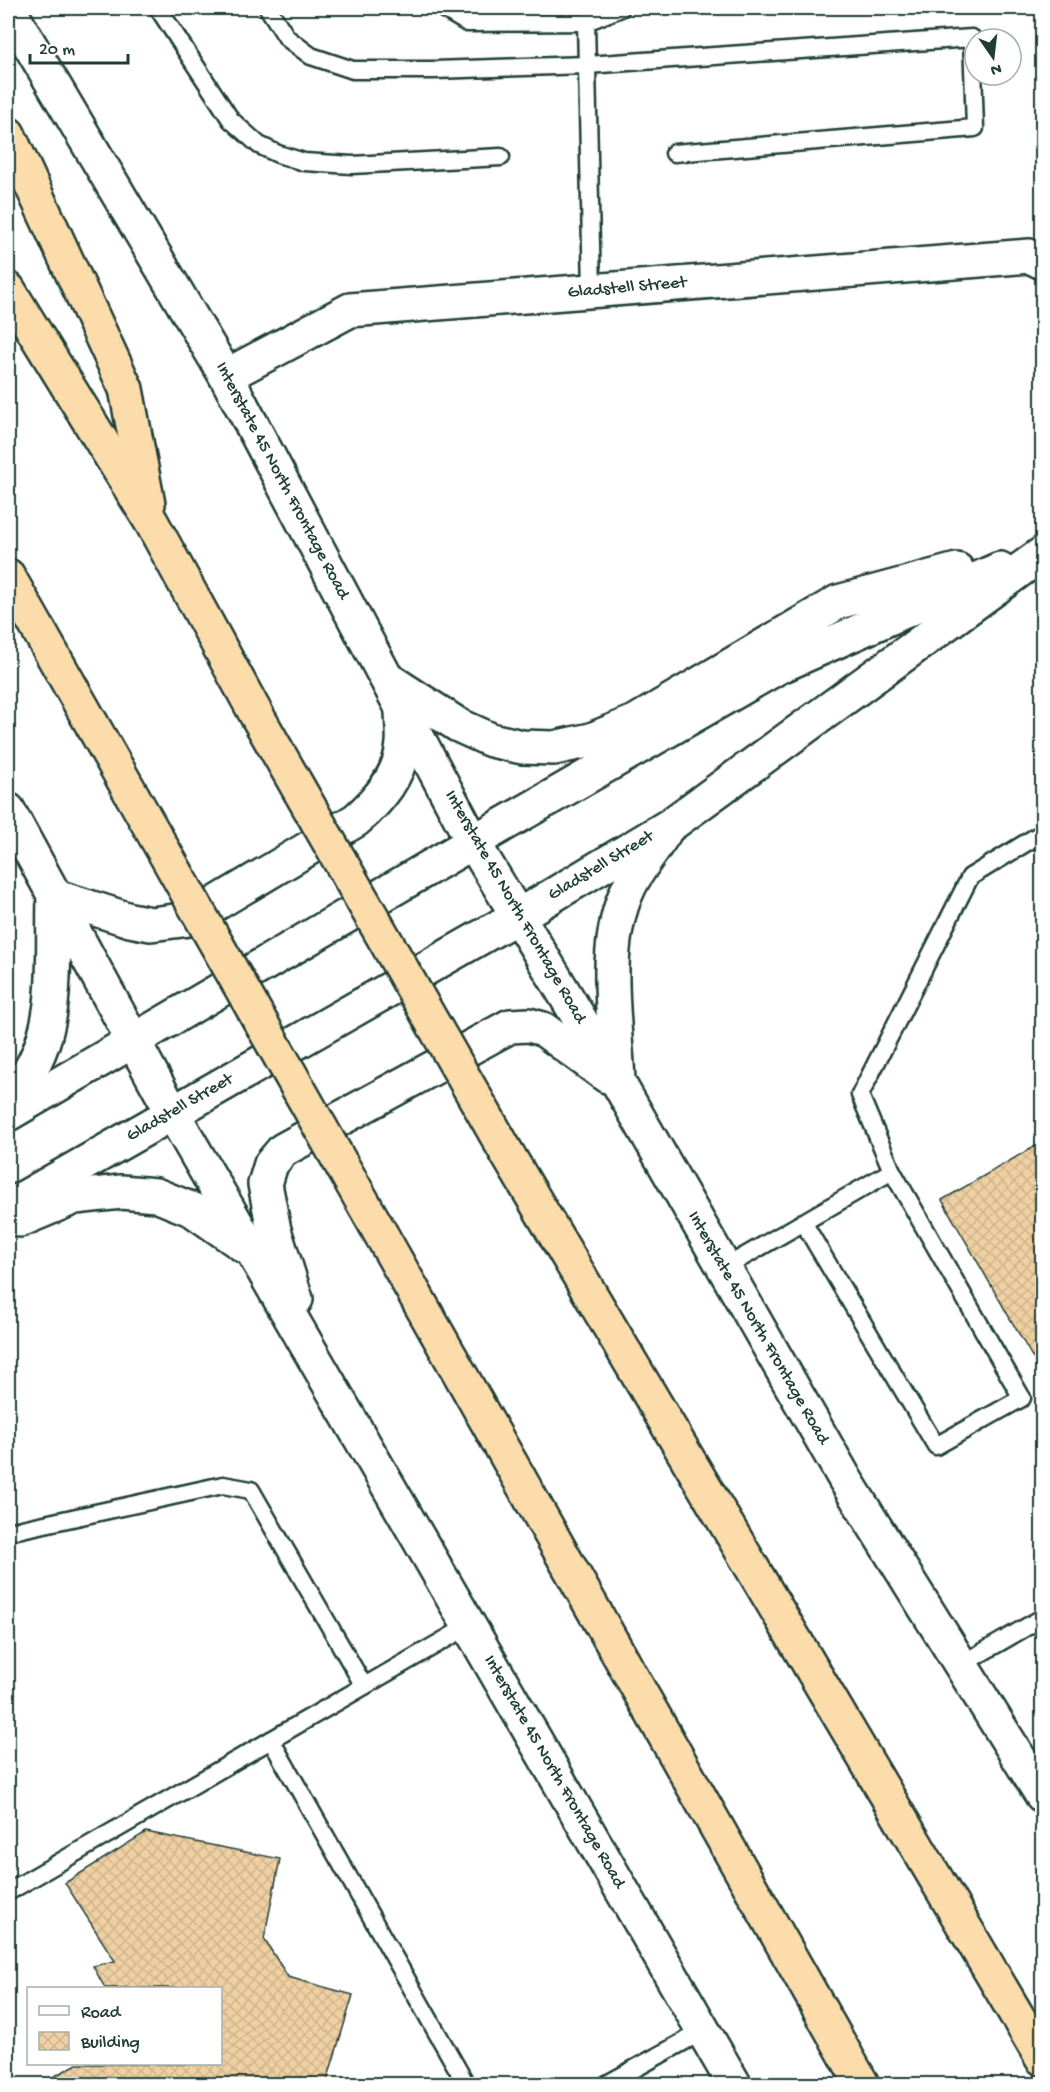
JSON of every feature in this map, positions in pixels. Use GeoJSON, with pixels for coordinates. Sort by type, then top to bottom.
{"type":"FeatureCollection","features":[{"type":"Feature","properties":{"kind":"highway"},"geometry":{"type":"LineString","coordinates":[[8,134],[126,389],[152,523]]}},
{"type":"Feature","properties":{"kind":"highway"},"geometry":{"type":"LineString","coordinates":[[8,289],[152,523],[256,714],[508,1155],[1042,2058]]}},
{"type":"Feature","properties":{"kind":"highway"},"geometry":{"type":"LineString","coordinates":[[8,576],[862,2085]]}},
{"type":"Feature","properties":{"kind":"street","name":"Interstate 45 North Frontage Road"},"geometry":{"type":"LineString","coordinates":[[8,8],[226,376],[473,842],[619,1084],[845,1479],[1042,1795]]}},
{"type":"Feature","properties":{"kind":"street","name":"Gladstell Street"},"geometry":{"type":"LineString","coordinates":[[226,376],[351,310],[1030,256],[1042,262]]}},
{"type":"Feature","properties":{"kind":"street","name":"Gladstell Street"},"geometry":{"type":"LineString","coordinates":[[8,1208],[172,1112],[518,916],[669,826],[1042,551]]}},
{"type":"Feature","properties":{"kind":"street"},"geometry":{"type":"LineString","coordinates":[[395,692],[491,740],[522,747],[555,748],[591,740],[637,721],[838,602],[1042,551]]}},
{"type":"Feature","properties":{"kind":"street"},"geometry":{"type":"LineString","coordinates":[[8,1114],[778,667],[1042,551]]}},
{"type":"Feature","properties":{"kind":"street"},"geometry":{"type":"LineString","coordinates":[[8,1095],[26,1076],[43,1044],[51,1016],[54,896],[130,920],[151,924],[190,919],[356,820],[376,802],[400,764],[403,742],[395,692]]}},
{"type":"Feature","properties":{"kind":"street","name":"Interstate 45 North Frontage Road"},"geometry":{"type":"LineString","coordinates":[[8,810],[172,1112],[734,2085]]}},
{"type":"Feature","properties":{"kind":"street"},"geometry":{"type":"LineString","coordinates":[[619,1084],[611,962],[614,932],[629,887],[669,826]]}},
{"type":"Feature","properties":{"kind":"street"},"geometry":{"type":"LineString","coordinates":[[316,1360],[274,1230],[265,1184],[271,1164],[283,1150],[510,1026],[529,1025],[543,1029],[619,1084]]}},
{"type":"Feature","properties":{"kind":"street"},"geometry":{"type":"LineString","coordinates":[[8,1226],[75,1197],[121,1192],[156,1195],[193,1210],[253,1252]]}},
{"type":"Feature","properties":{"kind":"lane"},"geometry":{"type":"LineString","coordinates":[[158,8],[231,120],[259,145],[278,154],[304,162],[352,165],[501,157]]}},
{"type":"Feature","properties":{"kind":"lane"},"geometry":{"type":"LineString","coordinates":[[268,8],[286,38],[311,56],[353,70],[587,65],[972,38],[975,128],[674,153]]}},
{"type":"Feature","properties":{"kind":"lane"},"geometry":{"type":"LineString","coordinates":[[442,8],[467,23],[586,22],[621,8]]}},
{"type":"Feature","properties":{"kind":"lane"},"geometry":{"type":"LineString","coordinates":[[586,22],[592,291]]}},
{"type":"Feature","properties":{"kind":"lane"},"geometry":{"type":"LineString","coordinates":[[803,1222],[936,1446],[1022,1398],[892,1170],[860,1095],[970,877],[1042,833]]}},
{"type":"Feature","properties":{"kind":"lane"},"geometry":{"type":"LineString","coordinates":[[724,1268],[892,1170]]}},
{"type":"Feature","properties":{"kind":"lane"},"geometry":{"type":"LineString","coordinates":[[8,1532],[224,1485],[251,1490],[364,1686]]}},
{"type":"Feature","properties":{"kind":"lane"},"geometry":{"type":"LineString","coordinates":[[962,1664],[1042,1618]]}},
{"type":"Feature","properties":{"kind":"lane"},"geometry":{"type":"LineString","coordinates":[[8,1892],[470,1625]]}},
{"type":"Feature","properties":{"kind":"lane"},"geometry":{"type":"LineString","coordinates":[[271,1740],[466,2085]]}},
{"type":"Feature","properties":{"kind":"lane"},"geometry":{"type":"LineString","coordinates":[[607,2085],[703,2031]]}},
{"type":"Feature","properties":{"kind":"building"},"geometry":{"type":"Polygon","coordinates":[[[1042,1142],[1042,1374],[942,1200],[1042,1142]]]}},
{"type":"Feature","properties":{"kind":"building"},"geometry":{"type":"Polygon","coordinates":[[[146,1832],[280,1859],[264,1939],[288,1977],[353,1995],[326,2084],[40,2084],[75,2065],[222,2065],[222,1987],[104,1987],[93,1966],[115,1961],[65,1883],[146,1832]]]}}]}
